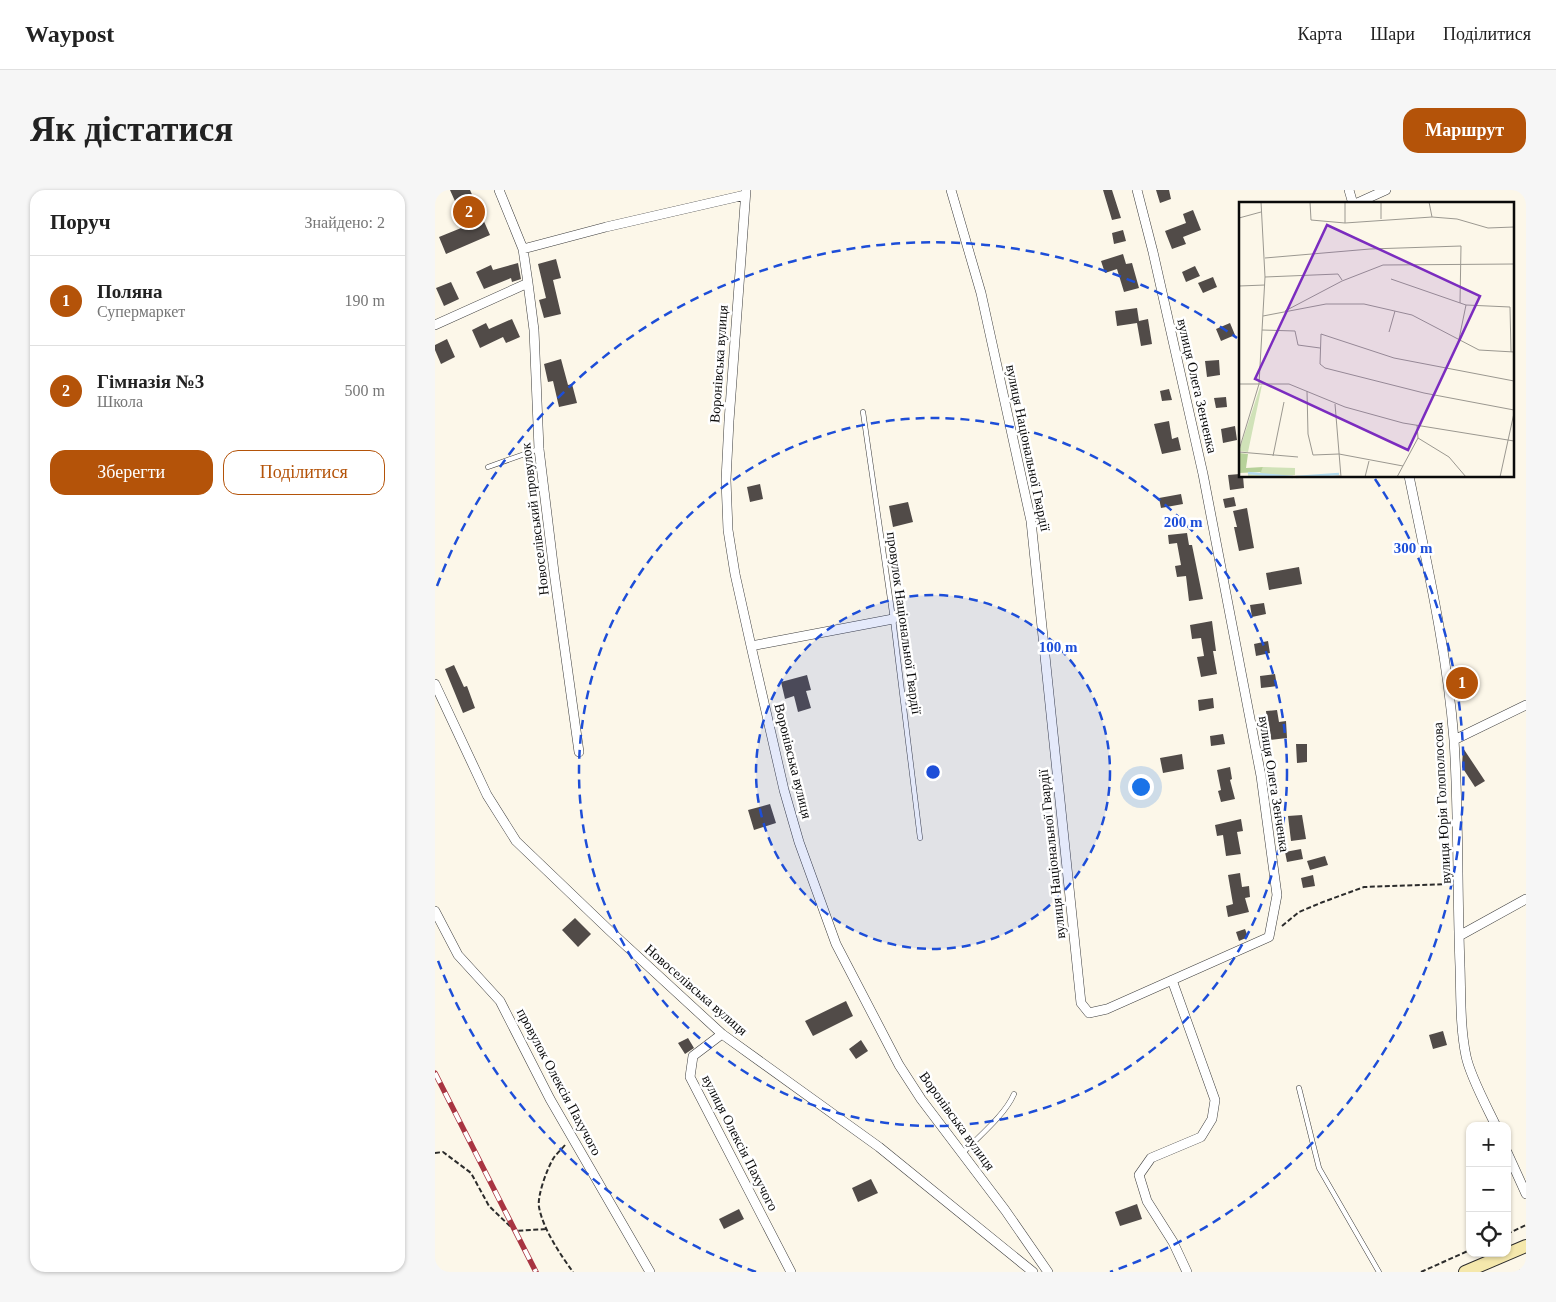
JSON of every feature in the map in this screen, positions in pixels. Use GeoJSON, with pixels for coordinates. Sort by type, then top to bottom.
{"type":"FeatureCollection","features":[{"type":"Feature","properties":{"kind":"street","name":"Новоселівський провулок"},"geometry":{"type":"LineString","coordinates":[[499,190],[523,248],[529,282],[534,330],[539,449],[579,752]]}},
{"type":"Feature","properties":{"kind":"street","name":"вулиця Національної Гвардії"},"geometry":{"type":"LineString","coordinates":[[951,190],[981,293],[1031,521],[1081,1003],[1089,1013],[1107,1009],[1172,980]]}},
{"type":"Feature","properties":{"kind":"street","name":"вулиця Олега Зенченка"},"geometry":{"type":"LineString","coordinates":[[1137,190],[1153,252],[1203,474],[1261,776],[1277,895],[1269,937]]}},
{"type":"Feature","properties":{"kind":"street"},"geometry":{"type":"LineString","coordinates":[[1349,190],[1353,202]]}},
{"type":"Feature","properties":{"kind":"street"},"geometry":{"type":"LineString","coordinates":[[1359,202],[1386,190]]}},
{"type":"Feature","properties":{"kind":"street"},"geometry":{"type":"LineString","coordinates":[[523,248],[745,192]]}},
{"type":"Feature","properties":{"kind":"street","name":"Воронівська вулиця"},"geometry":{"type":"LineString","coordinates":[[745,192],[729,411],[726,480],[728,530],[735,574],[784,790],[799,842],[836,944],[899,1065],[921,1099],[963,1153],[1048,1272]]}},
{"type":"Feature","properties":{"kind":"street"},"geometry":{"type":"LineString","coordinates":[[435,325],[529,282]]}},
{"type":"Feature","properties":{"kind":"street","name":"вулиця Юрія Голополосова"},"geometry":{"type":"LineString","coordinates":[[1409,478],[1437,612],[1447,675],[1454,740],[1459,936],[1466,1058],[1494,1122]]}},
{"type":"Feature","properties":{"kind":"street"},"geometry":{"type":"LineString","coordinates":[[751,646],[893,619]]}},
{"type":"Feature","properties":{"kind":"street","name":"Новоселівська вулиця"},"geometry":{"type":"LineString","coordinates":[[435,684],[487,795],[516,841],[722,1034],[879,1147],[1033,1272]]}},
{"type":"Feature","properties":{"kind":"street"},"geometry":{"type":"LineString","coordinates":[[1454,740],[1526,705]]}},
{"type":"Feature","properties":{"kind":"street"},"geometry":{"type":"LineString","coordinates":[[1459,936],[1526,899]]}},
{"type":"Feature","properties":{"kind":"street","name":"провулок Олексія Пахучого"},"geometry":{"type":"LineString","coordinates":[[435,911],[459,955],[500,1001],[550,1099],[650,1272]]}},
{"type":"Feature","properties":{"kind":"street"},"geometry":{"type":"LineString","coordinates":[[1187,1272],[1173,1242],[1147,1201],[1139,1174],[1151,1158],[1201,1137],[1212,1119],[1215,1100],[1172,980],[1269,937]]}},
{"type":"Feature","properties":{"kind":"street","name":"вулиця Олексія Пахучого"},"geometry":{"type":"LineString","coordinates":[[722,1034],[693,1056],[690,1077],[791,1272]]}},
{"type":"Feature","properties":{"kind":"street"},"geometry":{"type":"LineString","coordinates":[[1511,1161],[1526,1194]]}},
{"type":"Feature","properties":{"kind":"street"},"geometry":{"type":"LineString","coordinates":[[1465,1272],[1526,1246]]}},
{"type":"Feature","properties":{"kind":"lane","name":"провулок Національної Гвардії"},"geometry":{"type":"LineString","coordinates":[[863,412],[893,619],[920,838]]}},
{"type":"Feature","properties":{"kind":"lane"},"geometry":{"type":"LineString","coordinates":[[488,467],[539,449]]}},
{"type":"Feature","properties":{"kind":"lane"},"geometry":{"type":"LineString","coordinates":[[1299,1088],[1319,1168],[1379,1272]]}},
{"type":"Feature","properties":{"kind":"lane"},"geometry":{"type":"LineString","coordinates":[[963,1153],[1011,1101],[1013,1094]]}},
{"type":"Feature","properties":{"kind":"lane"},"geometry":{"type":"LineString","coordinates":[[1521,1272],[1526,1270]]}},
{"type":"Feature","properties":{"kind":"path"},"geometry":{"type":"LineString","coordinates":[[1269,937],[1299,912],[1364,887],[1459,883]]}},
{"type":"Feature","properties":{"kind":"path"},"geometry":{"type":"LineString","coordinates":[[572,1138],[552,1160],[540,1193],[539,1207],[559,1253],[573,1272]]}},
{"type":"Feature","properties":{"kind":"path"},"geometry":{"type":"LineString","coordinates":[[435,1153],[443,1152],[471,1173],[489,1206],[515,1231],[547,1229]]}},
{"type":"Feature","properties":{"kind":"path"},"geometry":{"type":"LineString","coordinates":[[1511,1232],[1526,1225]]}},
{"type":"Feature","properties":{"kind":"path"},"geometry":{"type":"LineString","coordinates":[[1421,1272],[1466,1252]]}},
{"type":"Feature","properties":{"kind":"building"},"geometry":{"type":"Polygon","coordinates":[[[450,190],[470,190],[490,235],[446,254],[439,237],[466,226],[450,190]]]}},
{"type":"Feature","properties":{"kind":"building"},"geometry":{"type":"Polygon","coordinates":[[[1103,190],[1112,190],[1121,218],[1112,220],[1103,190]]]}},
{"type":"Feature","properties":{"kind":"building"},"geometry":{"type":"Polygon","coordinates":[[[1156,190],[1169,190],[1171,199],[1160,203],[1156,190]]]}},
{"type":"Feature","properties":{"kind":"building"},"geometry":{"type":"Polygon","coordinates":[[[1193,210],[1201,230],[1183,237],[1186,244],[1172,249],[1165,231],[1186,223],[1183,214],[1193,210]]]}},
{"type":"Feature","properties":{"kind":"building"},"geometry":{"type":"Polygon","coordinates":[[[1123,230],[1126,241],[1114,244],[1112,233],[1123,230]]]}},
{"type":"Feature","properties":{"kind":"building"},"geometry":{"type":"Polygon","coordinates":[[[1123,254],[1126,264],[1132,263],[1139,288],[1124,292],[1117,269],[1105,273],[1101,261],[1123,254]]]}},
{"type":"Feature","properties":{"kind":"building"},"geometry":{"type":"Polygon","coordinates":[[[556,259],[561,278],[553,280],[561,314],[544,318],[539,300],[546,298],[538,264],[556,259]]]}},
{"type":"Feature","properties":{"kind":"building"},"geometry":{"type":"Polygon","coordinates":[[[518,263],[521,279],[512,282],[511,278],[484,289],[476,272],[491,265],[493,270],[518,263]]]}},
{"type":"Feature","properties":{"kind":"building"},"geometry":{"type":"Polygon","coordinates":[[[1195,266],[1200,276],[1186,282],[1182,272],[1195,266]]]}},
{"type":"Feature","properties":{"kind":"building"},"geometry":{"type":"Polygon","coordinates":[[[1213,277],[1217,287],[1203,293],[1198,283],[1213,277]]]}},
{"type":"Feature","properties":{"kind":"building"},"geometry":{"type":"Polygon","coordinates":[[[451,282],[459,299],[444,306],[436,288],[451,282]]]}},
{"type":"Feature","properties":{"kind":"building"},"geometry":{"type":"Polygon","coordinates":[[[1137,308],[1139,321],[1148,319],[1152,344],[1141,346],[1137,323],[1117,326],[1115,311],[1137,308]]]}},
{"type":"Feature","properties":{"kind":"building"},"geometry":{"type":"Polygon","coordinates":[[[512,319],[520,337],[506,343],[503,337],[480,348],[472,330],[486,323],[489,329],[512,319]]]}},
{"type":"Feature","properties":{"kind":"building"},"geometry":{"type":"Polygon","coordinates":[[[1230,323],[1235,335],[1221,341],[1216,329],[1230,323]]]}},
{"type":"Feature","properties":{"kind":"building"},"geometry":{"type":"Polygon","coordinates":[[[447,339],[455,357],[441,364],[435,350],[435,345],[447,339]]]}},
{"type":"Feature","properties":{"kind":"building"},"geometry":{"type":"Polygon","coordinates":[[[561,359],[568,385],[572,384],[577,403],[559,407],[553,381],[548,382],[544,364],[561,359]]]}},
{"type":"Feature","properties":{"kind":"building"},"geometry":{"type":"Polygon","coordinates":[[[1219,360],[1220,375],[1207,377],[1205,361],[1219,360]]]}},
{"type":"Feature","properties":{"kind":"building"},"geometry":{"type":"Polygon","coordinates":[[[1169,389],[1172,400],[1162,401],[1160,391],[1169,389]]]}},
{"type":"Feature","properties":{"kind":"building"},"geometry":{"type":"Polygon","coordinates":[[[1226,397],[1227,407],[1216,408],[1214,398],[1226,397]]]}},
{"type":"Feature","properties":{"kind":"building"},"geometry":{"type":"Polygon","coordinates":[[[1169,421],[1172,439],[1178,437],[1181,450],[1162,454],[1154,424],[1169,421]]]}},
{"type":"Feature","properties":{"kind":"building"},"geometry":{"type":"Polygon","coordinates":[[[1235,426],[1237,440],[1223,443],[1221,429],[1235,426]]]}},
{"type":"Feature","properties":{"kind":"building"},"geometry":{"type":"Polygon","coordinates":[[[1239,474],[1239,478],[1243,478],[1244,488],[1230,490],[1228,475],[1239,474]]]}},
{"type":"Feature","properties":{"kind":"building"},"geometry":{"type":"Polygon","coordinates":[[[760,484],[763,499],[750,502],[747,487],[760,484]]]}},
{"type":"Feature","properties":{"kind":"building"},"geometry":{"type":"Polygon","coordinates":[[[1181,494],[1183,504],[1161,508],[1159,498],[1181,494]]]}},
{"type":"Feature","properties":{"kind":"building"},"geometry":{"type":"Polygon","coordinates":[[[1234,497],[1236,506],[1225,508],[1223,499],[1234,497]]]}},
{"type":"Feature","properties":{"kind":"building"},"geometry":{"type":"Polygon","coordinates":[[[908,502],[913,522],[893,527],[889,506],[908,502]]]}},
{"type":"Feature","properties":{"kind":"building"},"geometry":{"type":"Polygon","coordinates":[[[1247,508],[1254,548],[1239,551],[1234,527],[1237,527],[1233,511],[1247,508]]]}},
{"type":"Feature","properties":{"kind":"building"},"geometry":{"type":"Polygon","coordinates":[[[1187,533],[1189,545],[1192,545],[1203,599],[1189,601],[1186,576],[1177,577],[1175,566],[1181,565],[1177,543],[1169,544],[1168,535],[1187,533]]]}},
{"type":"Feature","properties":{"kind":"building"},"geometry":{"type":"Polygon","coordinates":[[[1299,567],[1302,584],[1269,590],[1266,573],[1299,567]]]}},
{"type":"Feature","properties":{"kind":"building"},"geometry":{"type":"Polygon","coordinates":[[[1264,603],[1266,614],[1252,617],[1250,605],[1264,603]]]}},
{"type":"Feature","properties":{"kind":"building"},"geometry":{"type":"Polygon","coordinates":[[[1212,621],[1216,651],[1213,651],[1217,674],[1201,677],[1197,657],[1204,656],[1201,638],[1192,639],[1190,625],[1212,621]]]}},
{"type":"Feature","properties":{"kind":"building"},"geometry":{"type":"Polygon","coordinates":[[[1268,641],[1270,653],[1256,656],[1254,644],[1268,641]]]}},
{"type":"Feature","properties":{"kind":"building"},"geometry":{"type":"Polygon","coordinates":[[[454,665],[464,687],[467,686],[475,708],[463,713],[445,669],[454,665]]]}},
{"type":"Feature","properties":{"kind":"building"},"geometry":{"type":"Polygon","coordinates":[[[1275,674],[1277,686],[1261,688],[1260,676],[1275,674]]]}},
{"type":"Feature","properties":{"kind":"building"},"geometry":{"type":"Polygon","coordinates":[[[807,675],[811,690],[806,691],[811,708],[798,712],[794,696],[785,699],[781,682],[807,675]]]}},
{"type":"Feature","properties":{"kind":"building"},"geometry":{"type":"Polygon","coordinates":[[[1467,676],[1468,690],[1457,690],[1456,677],[1467,676]]]}},
{"type":"Feature","properties":{"kind":"building"},"geometry":{"type":"Polygon","coordinates":[[[1213,698],[1214,708],[1199,711],[1198,700],[1213,698]]]}},
{"type":"Feature","properties":{"kind":"building"},"geometry":{"type":"Polygon","coordinates":[[[1277,710],[1279,722],[1286,721],[1287,738],[1269,740],[1266,711],[1277,710]]]}},
{"type":"Feature","properties":{"kind":"building"},"geometry":{"type":"Polygon","coordinates":[[[1223,734],[1225,744],[1211,746],[1210,736],[1223,734]]]}},
{"type":"Feature","properties":{"kind":"building"},"geometry":{"type":"Polygon","coordinates":[[[1296,744],[1307,744],[1307,762],[1297,763],[1296,744]]]}},
{"type":"Feature","properties":{"kind":"building"},"geometry":{"type":"Polygon","coordinates":[[[1463,748],[1485,781],[1475,787],[1462,767],[1463,748]]]}},
{"type":"Feature","properties":{"kind":"building"},"geometry":{"type":"Polygon","coordinates":[[[1182,754],[1184,769],[1163,773],[1160,758],[1182,754]]]}},
{"type":"Feature","properties":{"kind":"building"},"geometry":{"type":"Polygon","coordinates":[[[1230,767],[1232,779],[1230,780],[1235,799],[1221,802],[1218,791],[1221,790],[1217,770],[1230,767]]]}},
{"type":"Feature","properties":{"kind":"building"},"geometry":{"type":"Polygon","coordinates":[[[770,804],[776,823],[754,830],[748,810],[770,804]]]}},
{"type":"Feature","properties":{"kind":"building"},"geometry":{"type":"Polygon","coordinates":[[[1302,815],[1306,839],[1291,841],[1288,816],[1302,815]]]}},
{"type":"Feature","properties":{"kind":"building"},"geometry":{"type":"Polygon","coordinates":[[[1241,819],[1243,831],[1237,832],[1241,854],[1226,856],[1223,835],[1217,836],[1215,825],[1241,819]]]}},
{"type":"Feature","properties":{"kind":"building"},"geometry":{"type":"Polygon","coordinates":[[[1301,849],[1303,859],[1287,862],[1285,852],[1301,849]]]}},
{"type":"Feature","properties":{"kind":"building"},"geometry":{"type":"Polygon","coordinates":[[[1325,856],[1328,865],[1310,870],[1307,861],[1325,856]]]}},
{"type":"Feature","properties":{"kind":"building"},"geometry":{"type":"Polygon","coordinates":[[[1240,873],[1242,887],[1249,886],[1250,897],[1245,898],[1249,912],[1228,917],[1226,906],[1233,904],[1228,875],[1240,873]]]}},
{"type":"Feature","properties":{"kind":"building"},"geometry":{"type":"Polygon","coordinates":[[[1313,875],[1315,886],[1303,888],[1301,878],[1313,875]]]}},
{"type":"Feature","properties":{"kind":"building"},"geometry":{"type":"Polygon","coordinates":[[[575,918],[591,934],[578,947],[562,930],[575,918]]]}},
{"type":"Feature","properties":{"kind":"building"},"geometry":{"type":"Polygon","coordinates":[[[1245,929],[1248,937],[1239,941],[1236,932],[1245,929]]]}},
{"type":"Feature","properties":{"kind":"building"},"geometry":{"type":"Polygon","coordinates":[[[846,1001],[853,1016],[813,1036],[805,1021],[846,1001]]]}},
{"type":"Feature","properties":{"kind":"building"},"geometry":{"type":"Polygon","coordinates":[[[1443,1031],[1447,1045],[1433,1049],[1429,1035],[1443,1031]]]}},
{"type":"Feature","properties":{"kind":"building"},"geometry":{"type":"Polygon","coordinates":[[[688,1038],[694,1048],[685,1054],[678,1043],[688,1038]]]}},
{"type":"Feature","properties":{"kind":"building"},"geometry":{"type":"Polygon","coordinates":[[[861,1040],[868,1051],[856,1059],[849,1049],[861,1040]]]}},
{"type":"Feature","properties":{"kind":"building"},"geometry":{"type":"Polygon","coordinates":[[[871,1179],[878,1193],[858,1202],[852,1188],[871,1179]]]}},
{"type":"Feature","properties":{"kind":"building"},"geometry":{"type":"Polygon","coordinates":[[[1137,1204],[1142,1219],[1120,1226],[1115,1212],[1137,1204]]]}},
{"type":"Feature","properties":{"kind":"building"},"geometry":{"type":"Polygon","coordinates":[[[739,1209],[744,1219],[724,1229],[719,1219],[739,1209]]]}},
{"type":"Feature","properties":{"kind":"railway"},"geometry":{"type":"LineString","coordinates":[[435,1073],[536,1272]]}},
{"type":"Feature","properties":{"kind":"place","name":"Гімназія №3"},"geometry":{"type":"Point","coordinates":[469,212]}},
{"type":"Feature","properties":{"kind":"place","name":"Поляна"},"geometry":{"type":"Point","coordinates":[1462,683]}}]}
